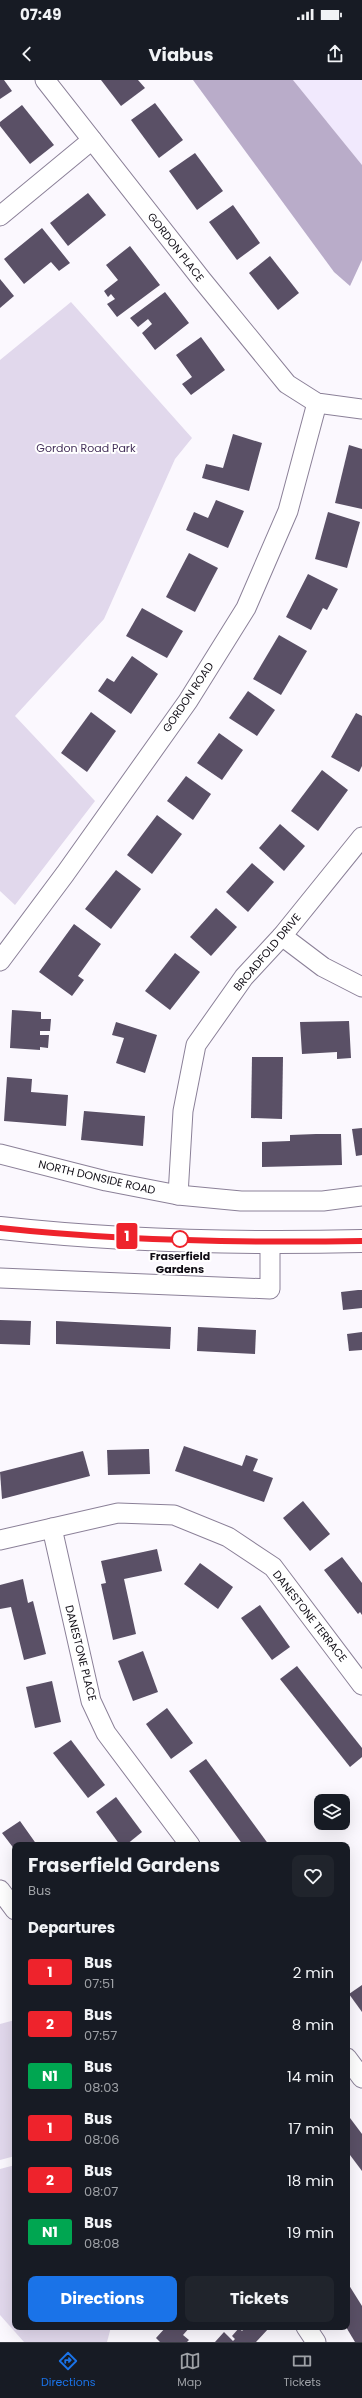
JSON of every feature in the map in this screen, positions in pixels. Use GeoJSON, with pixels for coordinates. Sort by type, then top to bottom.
{"type":"FeatureCollection","features":[{"type":"Feature","properties":{"kind":"main road"},"geometry":{"type":"LineString","coordinates":[[0,1228],[42,1232],[270,1243],[362,1241]]}},
{"type":"Feature","properties":{"kind":"street","name":"GORDON PLACE"},"geometry":{"type":"LineString","coordinates":[[45,80],[287,384],[317,403]]}},
{"type":"Feature","properties":{"kind":"street"},"geometry":{"type":"LineString","coordinates":[[0,216],[92,140]]}},
{"type":"Feature","properties":{"kind":"street"},"geometry":{"type":"LineString","coordinates":[[317,403],[362,409]]}},
{"type":"Feature","properties":{"kind":"street","name":"GORDON ROAD"},"geometry":{"type":"LineString","coordinates":[[0,961],[65,874],[188,701],[246,608],[288,511],[317,403]]}},
{"type":"Feature","properties":{"kind":"street","name":"BROADFOLD DRIVE"},"geometry":{"type":"LineString","coordinates":[[178,1195],[183,1111],[196,1045],[244,977],[282,936],[362,837]]}},
{"type":"Feature","properties":{"kind":"street"},"geometry":{"type":"LineString","coordinates":[[282,936],[322,967],[362,987]]}},
{"type":"Feature","properties":{"kind":"street","name":"NORTH DONSIDE ROAD"},"geometry":{"type":"LineString","coordinates":[[0,1154],[106,1181],[178,1195],[241,1201],[323,1201],[362,1196]]}},
{"type":"Feature","properties":{"kind":"street"},"geometry":{"type":"LineString","coordinates":[[0,1278],[270,1289],[270,1243]]}},
{"type":"Feature","properties":{"kind":"street","name":"DANESTONE TERRACE"},"geometry":{"type":"LineString","coordinates":[[0,1540],[118,1513],[174,1515],[228,1537],[273,1568],[362,1685]]}},
{"type":"Feature","properties":{"kind":"street","name":"DANESTONE PLACE"},"geometry":{"type":"LineString","coordinates":[[52,1528],[91,1701],[106,1733],[188,1842]]}},
{"type":"Feature","properties":{"kind":"street"},"geometry":{"type":"LineString","coordinates":[[0,1890],[12,1906]]}},
{"type":"Feature","properties":{"kind":"street"},"geometry":{"type":"LineString","coordinates":[[350,2062],[362,2078]]}},
{"type":"Feature","properties":{"kind":"street"},"geometry":{"type":"LineString","coordinates":[[308,2330],[316,2342]]}},
{"type":"Feature","properties":{"kind":"shaded area"},"geometry":{"type":"Polygon","coordinates":[[[193,80],[293,80],[362,165],[362,260],[350,286],[334,272],[193,80]]]}},
{"type":"Feature","properties":{"kind":"shaded area"},"geometry":{"type":"Polygon","coordinates":[[[293,80],[362,80],[362,165],[293,80]]]}},
{"type":"Feature","properties":{"kind":"green space","name":"Gordon Road Park"},"geometry":{"type":"Polygon","coordinates":[[[71,302],[192,438],[175,459],[104,619],[15,716],[95,801],[15,905],[0,891],[0,360],[71,302]]]}},
{"type":"Feature","properties":{"kind":"green space"},"geometry":{"type":"Polygon","coordinates":[[[12,2021],[12,2157],[0,2160],[0,2024],[12,2021]]]}},
{"type":"Feature","properties":{"kind":"green space"},"geometry":{"type":"Polygon","coordinates":[[[12,2166],[12,2328],[0,2315],[0,2169],[12,2166]]]}},
{"type":"Feature","properties":{"kind":"green space"},"geometry":{"type":"Polygon","coordinates":[[[13,2330],[110,2330],[107,2342],[24,2342],[13,2330]]]}},
{"type":"Feature","properties":{"kind":"building"},"geometry":{"type":"Polygon","coordinates":[[[0,80],[4,80],[12,91],[0,99],[0,80]]]}},
{"type":"Feature","properties":{"kind":"building"},"geometry":{"type":"Polygon","coordinates":[[[101,80],[138,80],[145,88],[121,106],[101,80]]]}},
{"type":"Feature","properties":{"kind":"building"},"geometry":{"type":"Polygon","coordinates":[[[155,103],[183,140],[159,158],[131,120],[155,103]]]}},
{"type":"Feature","properties":{"kind":"building"},"geometry":{"type":"Polygon","coordinates":[[[22,105],[54,145],[30,164],[0,126],[0,122],[22,105]]]}},
{"type":"Feature","properties":{"kind":"building"},"geometry":{"type":"Polygon","coordinates":[[[195,153],[223,191],[197,210],[169,171],[195,153]]]}},
{"type":"Feature","properties":{"kind":"building"},"geometry":{"type":"Polygon","coordinates":[[[88,193],[106,215],[68,246],[50,223],[88,193]]]}},
{"type":"Feature","properties":{"kind":"building"},"geometry":{"type":"Polygon","coordinates":[[[233,205],[260,243],[237,260],[209,222],[233,205]]]}},
{"type":"Feature","properties":{"kind":"building"},"geometry":{"type":"Polygon","coordinates":[[[42,228],[70,263],[59,271],[51,262],[24,284],[4,259],[42,228]]]}},
{"type":"Feature","properties":{"kind":"building"},"geometry":{"type":"Polygon","coordinates":[[[130,246],[160,285],[117,317],[107,304],[115,299],[111,294],[108,297],[104,291],[118,280],[106,265],[130,246]]]}},
{"type":"Feature","properties":{"kind":"building"},"geometry":{"type":"Polygon","coordinates":[[[270,256],[299,293],[278,310],[249,273],[270,256]]]}},
{"type":"Feature","properties":{"kind":"building"},"geometry":{"type":"Polygon","coordinates":[[[0,279],[14,296],[0,308],[0,279]]]}},
{"type":"Feature","properties":{"kind":"building"},"geometry":{"type":"Polygon","coordinates":[[[165,292],[189,323],[155,350],[142,333],[152,324],[148,319],[138,327],[130,318],[165,292]]]}},
{"type":"Feature","properties":{"kind":"building"},"geometry":{"type":"Polygon","coordinates":[[[201,337],[225,370],[191,395],[182,384],[192,377],[176,355],[201,337]]]}},
{"type":"Feature","properties":{"kind":"building"},"geometry":{"type":"Polygon","coordinates":[[[233,434],[262,443],[249,491],[202,478],[206,464],[223,468],[233,434]]]}},
{"type":"Feature","properties":{"kind":"building"},"geometry":{"type":"Polygon","coordinates":[[[349,445],[362,449],[362,509],[335,503],[349,445]]]}},
{"type":"Feature","properties":{"kind":"building"},"geometry":{"type":"Polygon","coordinates":[[[216,500],[244,511],[228,548],[186,530],[194,512],[208,518],[216,500]]]}},
{"type":"Feature","properties":{"kind":"building"},"geometry":{"type":"Polygon","coordinates":[[[328,512],[360,522],[347,568],[315,559],[328,512]]]}},
{"type":"Feature","properties":{"kind":"building"},"geometry":{"type":"Polygon","coordinates":[[[189,553],[218,568],[195,612],[166,597],[189,553]]]}},
{"type":"Feature","properties":{"kind":"building"},"geometry":{"type":"Polygon","coordinates":[[[308,574],[338,589],[327,610],[323,608],[311,630],[286,617],[308,574]]]}},
{"type":"Feature","properties":{"kind":"building"},"geometry":{"type":"Polygon","coordinates":[[[142,608],[183,631],[167,658],[126,636],[142,608]]]}},
{"type":"Feature","properties":{"kind":"building"},"geometry":{"type":"Polygon","coordinates":[[[279,635],[307,651],[281,695],[253,679],[279,635]]]}},
{"type":"Feature","properties":{"kind":"building"},"geometry":{"type":"Polygon","coordinates":[[[132,656],[158,674],[131,714],[98,691],[107,678],[114,682],[132,656]]]}},
{"type":"Feature","properties":{"kind":"building"},"geometry":{"type":"Polygon","coordinates":[[[248,691],[275,710],[257,736],[229,718],[248,691]]]}},
{"type":"Feature","properties":{"kind":"building"},"geometry":{"type":"Polygon","coordinates":[[[91,712],[116,731],[87,772],[61,753],[91,712]]]}},
{"type":"Feature","properties":{"kind":"building"},"geometry":{"type":"Polygon","coordinates":[[[356,713],[362,716],[362,766],[359,772],[331,757],[356,713]]]}},
{"type":"Feature","properties":{"kind":"building"},"geometry":{"type":"Polygon","coordinates":[[[219,733],[243,750],[222,780],[197,763],[219,733]]]}},
{"type":"Feature","properties":{"kind":"building"},"geometry":{"type":"Polygon","coordinates":[[[322,770],[348,790],[318,831],[291,811],[322,770]]]}},
{"type":"Feature","properties":{"kind":"building"},"geometry":{"type":"Polygon","coordinates":[[[186,776],[211,794],[193,820],[167,801],[186,776]]]}},
{"type":"Feature","properties":{"kind":"building"},"geometry":{"type":"Polygon","coordinates":[[[157,815],[182,834],[152,874],[127,855],[157,815]]]}},
{"type":"Feature","properties":{"kind":"building"},"geometry":{"type":"Polygon","coordinates":[[[280,824],[305,846],[284,871],[259,848],[280,824]]]}},
{"type":"Feature","properties":{"kind":"building"},"geometry":{"type":"Polygon","coordinates":[[[252,863],[274,882],[248,912],[226,892],[252,863]]]}},
{"type":"Feature","properties":{"kind":"building"},"geometry":{"type":"Polygon","coordinates":[[[116,870],[141,889],[111,929],[85,909],[116,870]]]}},
{"type":"Feature","properties":{"kind":"building"},"geometry":{"type":"Polygon","coordinates":[[[216,908],[237,927],[211,956],[190,937],[216,908]]]}},
{"type":"Feature","properties":{"kind":"building"},"geometry":{"type":"Polygon","coordinates":[[[74,924],[101,944],[78,976],[84,980],[72,996],[39,972],[74,924]]]}},
{"type":"Feature","properties":{"kind":"building"},"geometry":{"type":"Polygon","coordinates":[[[175,953],[200,972],[170,1010],[145,991],[175,953]]]}},
{"type":"Feature","properties":{"kind":"building"},"geometry":{"type":"Polygon","coordinates":[[[12,1010],[41,1012],[41,1019],[51,1019],[50,1031],[40,1031],[40,1035],[49,1035],[48,1048],[40,1047],[40,1050],[10,1048],[12,1010]]]}},
{"type":"Feature","properties":{"kind":"building"},"geometry":{"type":"Polygon","coordinates":[[[349,1021],[351,1058],[337,1059],[337,1052],[302,1054],[300,1022],[349,1021]]]}},
{"type":"Feature","properties":{"kind":"building"},"geometry":{"type":"Polygon","coordinates":[[[116,1022],[157,1035],[145,1073],[116,1063],[124,1038],[112,1035],[116,1022]]]}},
{"type":"Feature","properties":{"kind":"building"},"geometry":{"type":"Polygon","coordinates":[[[252,1057],[283,1057],[282,1119],[251,1118],[252,1057]]]}},
{"type":"Feature","properties":{"kind":"building"},"geometry":{"type":"Polygon","coordinates":[[[7,1077],[32,1079],[31,1092],[68,1095],[66,1126],[4,1121],[7,1077]]]}},
{"type":"Feature","properties":{"kind":"building"},"geometry":{"type":"Polygon","coordinates":[[[84,1111],[145,1116],[143,1146],[81,1140],[84,1111]]]}},
{"type":"Feature","properties":{"kind":"building"},"geometry":{"type":"Polygon","coordinates":[[[362,1128],[362,1155],[356,1156],[352,1129],[362,1128]]]}},
{"type":"Feature","properties":{"kind":"building"},"geometry":{"type":"Polygon","coordinates":[[[341,1134],[342,1165],[262,1167],[262,1142],[290,1141],[290,1135],[341,1134]]]}},
{"type":"Feature","properties":{"kind":"building"},"geometry":{"type":"Polygon","coordinates":[[[362,1290],[362,1308],[343,1310],[341,1292],[362,1290]]]}},
{"type":"Feature","properties":{"kind":"building"},"geometry":{"type":"Polygon","coordinates":[[[0,1320],[31,1321],[30,1345],[0,1344],[0,1320]]]}},
{"type":"Feature","properties":{"kind":"building"},"geometry":{"type":"Polygon","coordinates":[[[56,1321],[171,1327],[170,1349],[56,1344],[56,1321]]]}},
{"type":"Feature","properties":{"kind":"building"},"geometry":{"type":"Polygon","coordinates":[[[198,1327],[256,1330],[255,1354],[197,1351],[198,1327]]]}},
{"type":"Feature","properties":{"kind":"building"},"geometry":{"type":"Polygon","coordinates":[[[362,1332],[362,1350],[349,1351],[347,1334],[362,1332]]]}},
{"type":"Feature","properties":{"kind":"building"},"geometry":{"type":"Polygon","coordinates":[[[184,1446],[242,1466],[246,1455],[258,1459],[253,1471],[273,1478],[264,1502],[175,1471],[184,1446]]]}},
{"type":"Feature","properties":{"kind":"building"},"geometry":{"type":"Polygon","coordinates":[[[149,1449],[150,1474],[108,1475],[107,1450],[149,1449]]]}},
{"type":"Feature","properties":{"kind":"building"},"geometry":{"type":"Polygon","coordinates":[[[83,1451],[90,1476],[2,1499],[0,1472],[83,1451]]]}},
{"type":"Feature","properties":{"kind":"building"},"geometry":{"type":"Polygon","coordinates":[[[303,1501],[330,1534],[310,1551],[283,1518],[303,1501]]]}},
{"type":"Feature","properties":{"kind":"building"},"geometry":{"type":"Polygon","coordinates":[[[157,1549],[162,1571],[124,1579],[136,1634],[113,1640],[101,1584],[106,1583],[101,1561],[157,1549]]]}},
{"type":"Feature","properties":{"kind":"building"},"geometry":{"type":"Polygon","coordinates":[[[342,1557],[362,1583],[362,1615],[360,1612],[358,1614],[324,1570],[342,1557]]]}},
{"type":"Feature","properties":{"kind":"building"},"geometry":{"type":"Polygon","coordinates":[[[200,1563],[233,1587],[218,1609],[184,1584],[200,1563]]]}},
{"type":"Feature","properties":{"kind":"building"},"geometry":{"type":"Polygon","coordinates":[[[23,1579],[28,1603],[33,1601],[46,1654],[24,1660],[11,1607],[0,1609],[0,1585],[23,1579]]]}},
{"type":"Feature","properties":{"kind":"building"},"geometry":{"type":"Polygon","coordinates":[[[260,1605],[290,1647],[272,1660],[241,1618],[260,1605]]]}},
{"type":"Feature","properties":{"kind":"building"},"geometry":{"type":"Polygon","coordinates":[[[143,1651],[158,1692],[133,1701],[118,1661],[143,1651]]]}},
{"type":"Feature","properties":{"kind":"building"},"geometry":{"type":"Polygon","coordinates":[[[297,1666],[362,1748],[362,1757],[350,1767],[280,1679],[297,1666]]]}},
{"type":"Feature","properties":{"kind":"building"},"geometry":{"type":"Polygon","coordinates":[[[52,1681],[61,1722],[35,1728],[26,1687],[52,1681]]]}},
{"type":"Feature","properties":{"kind":"building"},"geometry":{"type":"Polygon","coordinates":[[[167,1708],[193,1743],[171,1759],[146,1724],[167,1708]]]}},
{"type":"Feature","properties":{"kind":"building"},"geometry":{"type":"Polygon","coordinates":[[[71,1740],[105,1785],[88,1798],[53,1753],[71,1740]]]}},
{"type":"Feature","properties":{"kind":"building"},"geometry":{"type":"Polygon","coordinates":[[[206,1759],[267,1842],[241,1842],[189,1771],[206,1759]]]}},
{"type":"Feature","properties":{"kind":"building"},"geometry":{"type":"Polygon","coordinates":[[[116,1797],[142,1832],[130,1842],[118,1842],[96,1812],[116,1797]]]}},
{"type":"Feature","properties":{"kind":"building"},"geometry":{"type":"Polygon","coordinates":[[[20,1821],[35,1842],[12,1842],[12,1846],[2,1833],[20,1821]]]}},
{"type":"Feature","properties":{"kind":"building"},"geometry":{"type":"Polygon","coordinates":[[[362,1985],[362,2012],[350,1995],[350,1993],[362,1985]]]}},
{"type":"Feature","properties":{"kind":"building"},"geometry":{"type":"Polygon","coordinates":[[[350,2118],[362,2134],[362,2171],[350,2155],[350,2118]]]}},
{"type":"Feature","properties":{"kind":"building"},"geometry":{"type":"Polygon","coordinates":[[[350,2287],[362,2306],[362,2342],[355,2342],[348,2330],[350,2330],[350,2287]]]}},
{"type":"Feature","properties":{"kind":"building"},"geometry":{"type":"Polygon","coordinates":[[[163,2330],[187,2330],[183,2335],[189,2340],[187,2342],[160,2342],[156,2338],[163,2330]]]}},
{"type":"Feature","properties":{"kind":"building"},"geometry":{"type":"Polygon","coordinates":[[[237,2330],[267,2330],[256,2342],[215,2342],[224,2332],[233,2341],[235,2339],[232,2336],[237,2330]]]}},
{"type":"Feature","properties":{"kind":"bus line","name":"1"},"geometry":{"type":"LineString","coordinates":[[0,1228],[42,1232],[270,1243],[362,1241]]}},
{"type":"Feature","properties":{"kind":"place","name":"Fraserfield Gardens"},"geometry":{"type":"Point","coordinates":[180,1239]}}]}
